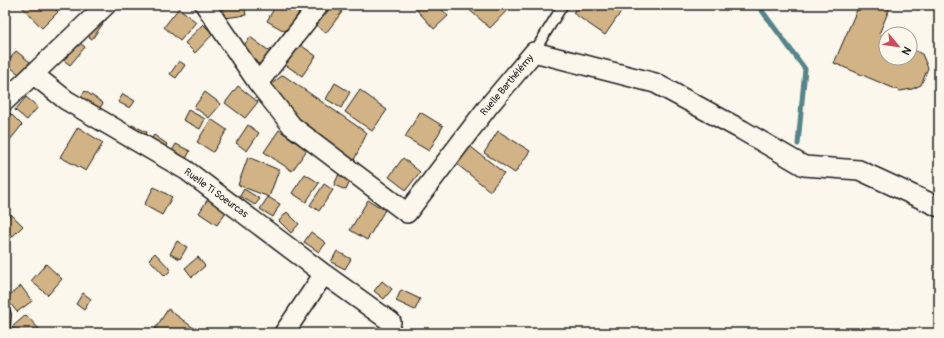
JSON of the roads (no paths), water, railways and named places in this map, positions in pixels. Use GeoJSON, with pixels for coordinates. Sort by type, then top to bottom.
{"type":"FeatureCollection","features":[{"type":"Feature","properties":{"kind":"street"},"geometry":{"type":"LineString","coordinates":[[5,101],[106,5]]}},
{"type":"Feature","properties":{"kind":"street","name":"Ruelle Barthélémy"},"geometry":{"type":"LineString","coordinates":[[205,5],[258,83],[292,126],[407,213],[487,108],[534,52],[655,83],[742,130],[804,166],[859,170],[939,206]]}},
{"type":"Feature","properties":{"kind":"street"},"geometry":{"type":"LineString","coordinates":[[258,83],[319,5]]}},
{"type":"Feature","properties":{"kind":"street","name":"Ruelle Ti Soeurcas"},"geometry":{"type":"LineString","coordinates":[[34,74],[66,100],[186,170],[324,274],[391,322]]}},
{"type":"Feature","properties":{"kind":"street"},"geometry":{"type":"LineString","coordinates":[[284,333],[324,274]]}},
{"type":"Feature","properties":{"kind":"lane"},"geometry":{"type":"LineString","coordinates":[[534,52],[563,5]]}},
{"type":"Feature","properties":{"kind":"lane"},"geometry":{"type":"LineString","coordinates":[[5,312],[5,326]]}},
{"type":"Feature","properties":{"kind":"waterway"},"geometry":{"type":"LineString","coordinates":[[761,5],[760,8],[805,69],[798,144]]}}]}
